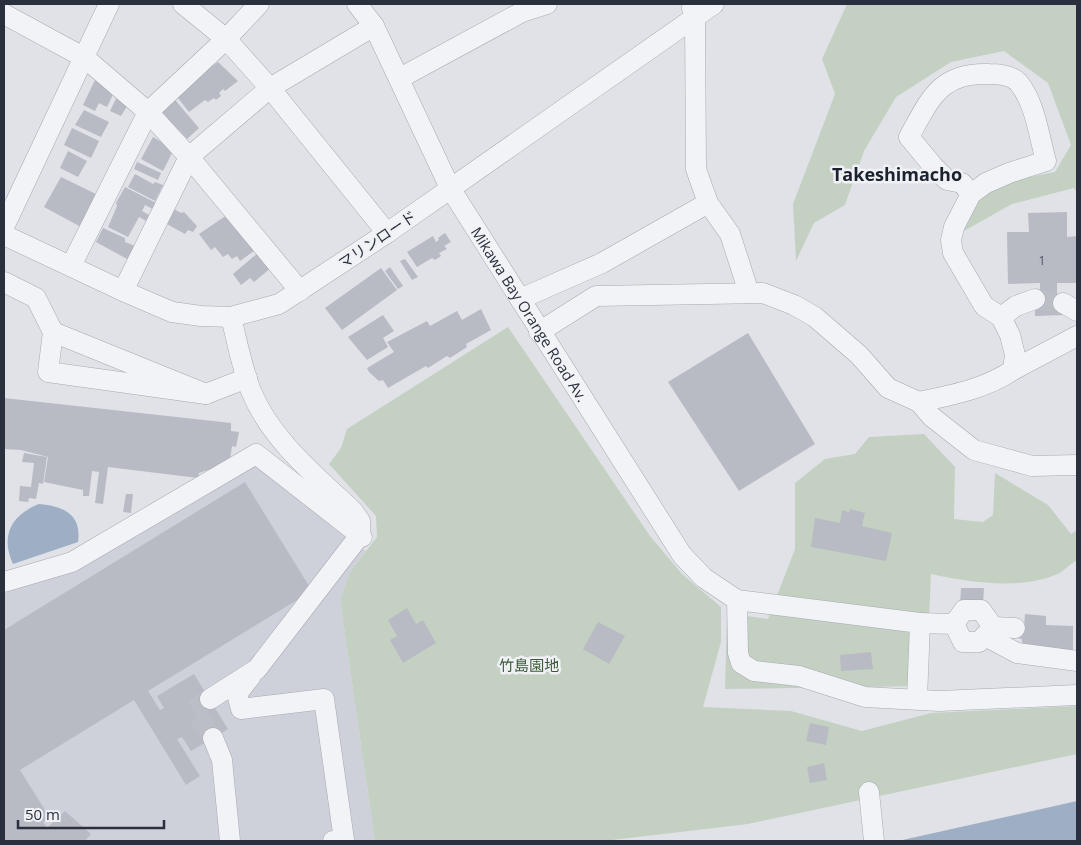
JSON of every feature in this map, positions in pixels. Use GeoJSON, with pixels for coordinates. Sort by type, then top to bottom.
{"type":"FeatureCollection","features":[{"type":"Feature","properties":{"kind":"street"},"geometry":{"type":"LineString","coordinates":[[4,227],[109,4]]}},
{"type":"Feature","properties":{"kind":"street"},"geometry":{"type":"LineString","coordinates":[[183,4],[226,39],[270,88],[387,233]]}},
{"type":"Feature","properties":{"kind":"street"},"geometry":{"type":"LineString","coordinates":[[71,266],[148,112],[226,39],[259,4]]}},
{"type":"Feature","properties":{"kind":"street","name":"Mikawa Bay Orange Road Av."},"geometry":{"type":"LineString","coordinates":[[357,4],[374,26],[450,188],[539,332],[682,555],[704,578],[737,600]]}},
{"type":"Feature","properties":{"kind":"street"},"geometry":{"type":"LineString","coordinates":[[400,78],[520,8],[547,4]]}},
{"type":"Feature","properties":{"kind":"street","name":"マリンロード"},"geometry":{"type":"LineString","coordinates":[[4,235],[172,312],[201,316],[231,317],[279,304],[387,233],[692,10],[714,4]]}},
{"type":"Feature","properties":{"kind":"street"},"geometry":{"type":"LineString","coordinates":[[692,10],[696,169],[708,203],[730,234],[748,293]]}},
{"type":"Feature","properties":{"kind":"street"},"geometry":{"type":"LineString","coordinates":[[4,14],[85,58],[148,112],[189,157],[300,291]]}},
{"type":"Feature","properties":{"kind":"street"},"geometry":{"type":"LineString","coordinates":[[123,291],[189,157],[270,88],[374,26]]}},
{"type":"Feature","properties":{"kind":"street"},"geometry":{"type":"LineString","coordinates":[[971,194],[962,183],[947,180],[909,137],[931,97],[947,81],[972,73],[999,74],[1017,81],[1029,101],[1046,161],[986,183],[971,194],[954,227],[951,240],[953,253],[984,306],[1001,317],[1010,336],[1015,355],[1013,370]]}},
{"type":"Feature","properties":{"kind":"street"},"geometry":{"type":"LineString","coordinates":[[520,299],[602,263],[708,203]]}},
{"type":"Feature","properties":{"kind":"street"},"geometry":{"type":"LineString","coordinates":[[4,282],[36,298],[53,332],[48,372],[206,394],[248,378]]}},
{"type":"Feature","properties":{"kind":"street"},"geometry":{"type":"LineString","coordinates":[[539,332],[596,296],[763,293],[794,305],[815,317],[859,354],[888,388],[919,402],[932,417],[974,450],[1032,466],[1077,465]]}},
{"type":"Feature","properties":{"kind":"street"},"geometry":{"type":"LineString","coordinates":[[1001,317],[1016,306],[1035,299]]}},
{"type":"Feature","properties":{"kind":"street"},"geometry":{"type":"LineString","coordinates":[[231,317],[252,392],[267,420],[287,448],[353,511],[360,521],[364,538]]}},
{"type":"Feature","properties":{"kind":"street"},"geometry":{"type":"LineString","coordinates":[[53,332],[206,394]]}},
{"type":"Feature","properties":{"kind":"street"},"geometry":{"type":"LineString","coordinates":[[919,402],[997,381],[1013,370],[1077,336]]}},
{"type":"Feature","properties":{"kind":"street"},"geometry":{"type":"LineString","coordinates":[[4,582],[72,562],[256,454],[364,538]]}},
{"type":"Feature","properties":{"kind":"street"},"geometry":{"type":"LineString","coordinates":[[333,841],[344,840],[324,699],[241,709],[237,694],[364,538]]}},
{"type":"Feature","properties":{"kind":"street"},"geometry":{"type":"LineString","coordinates":[[1077,662],[1018,653],[989,631],[981,610],[964,610],[954,624],[920,622],[737,600],[738,653],[741,663],[754,671],[799,676],[864,697],[969,700],[1077,695]]}},
{"type":"Feature","properties":{"kind":"street"},"geometry":{"type":"LineString","coordinates":[[917,699],[920,622]]}},
{"type":"Feature","properties":{"kind":"street"},"geometry":{"type":"LineString","coordinates":[[989,631],[1015,628]]}},
{"type":"Feature","properties":{"kind":"street"},"geometry":{"type":"LineString","coordinates":[[210,699],[257,669]]}},
{"type":"Feature","properties":{"kind":"street"},"geometry":{"type":"LineString","coordinates":[[213,738],[222,760],[230,841]]}},
{"type":"Feature","properties":{"kind":"street"},"geometry":{"type":"LineString","coordinates":[[869,792],[874,841]]}},
{"type":"Feature","properties":{"kind":"shaded area"},"geometry":{"type":"Polygon","coordinates":[[[256,464],[366,551],[350,572],[340,600],[375,841],[4,841],[4,590],[256,464]]]}},
{"type":"Feature","properties":{"kind":"green space"},"geometry":{"type":"Polygon","coordinates":[[[847,4],[1077,4],[1077,193],[1074,188],[1012,204],[964,231],[979,195],[1013,180],[1055,172],[1071,145],[1048,83],[1004,51],[951,62],[896,97],[864,151],[845,205],[814,223],[796,261],[793,204],[835,94],[822,59],[847,4]]]}},
{"type":"Feature","properties":{"kind":"green space","name":"竹島園地"},"geometry":{"type":"Polygon","coordinates":[[[508,327],[650,536],[682,574],[721,607],[721,642],[703,707],[791,711],[862,731],[931,713],[1077,706],[1077,754],[748,824],[604,841],[375,841],[340,600],[350,572],[377,537],[376,516],[329,464],[341,448],[347,429],[508,327]]]}},
{"type":"Feature","properties":{"kind":"green space"},"geometry":{"type":"Polygon","coordinates":[[[924,434],[955,467],[954,519],[983,522],[993,515],[995,473],[1048,505],[1071,534],[1077,530],[1077,560],[1055,575],[1041,580],[1026,582],[977,582],[931,574],[926,686],[725,689],[727,613],[768,619],[795,549],[795,483],[825,459],[855,454],[869,437],[924,434]]]}},
{"type":"Feature","properties":{"kind":"water"},"geometry":{"type":"Polygon","coordinates":[[[39,504],[56,507],[69,513],[77,525],[78,542],[13,564],[8,544],[11,528],[21,514],[39,504]]]}},
{"type":"Feature","properties":{"kind":"water"},"geometry":{"type":"Polygon","coordinates":[[[1077,801],[1077,841],[898,841],[1077,801]]]}},
{"type":"Feature","properties":{"kind":"building"},"geometry":{"type":"Polygon","coordinates":[[[211,61],[214,65],[218,62],[238,81],[225,91],[223,89],[219,93],[221,96],[216,100],[214,98],[208,102],[205,100],[189,112],[174,93],[211,61]]]}},
{"type":"Feature","properties":{"kind":"building"},"geometry":{"type":"Polygon","coordinates":[[[95,80],[115,90],[107,107],[99,103],[95,111],[83,105],[95,80]]]}},
{"type":"Feature","properties":{"kind":"building"},"geometry":{"type":"Polygon","coordinates":[[[117,97],[129,103],[121,116],[110,111],[117,97]]]}},
{"type":"Feature","properties":{"kind":"building"},"geometry":{"type":"Polygon","coordinates":[[[175,100],[199,128],[187,139],[179,130],[175,131],[160,112],[175,100]]]}},
{"type":"Feature","properties":{"kind":"building"},"geometry":{"type":"Polygon","coordinates":[[[84,110],[109,122],[101,137],[75,125],[84,110]]]}},
{"type":"Feature","properties":{"kind":"building"},"geometry":{"type":"Polygon","coordinates":[[[72,128],[99,141],[91,158],[64,145],[72,128]]]}},
{"type":"Feature","properties":{"kind":"building"},"geometry":{"type":"Polygon","coordinates":[[[153,137],[174,149],[163,171],[141,159],[153,137]]]}},
{"type":"Feature","properties":{"kind":"building"},"geometry":{"type":"Polygon","coordinates":[[[68,151],[87,161],[78,177],[60,168],[68,151]]]}},
{"type":"Feature","properties":{"kind":"building"},"geometry":{"type":"Polygon","coordinates":[[[137,162],[161,173],[158,180],[134,169],[137,162]]]}},
{"type":"Feature","properties":{"kind":"building"},"geometry":{"type":"Polygon","coordinates":[[[135,174],[153,184],[155,182],[163,185],[155,201],[128,187],[135,174]]]}},
{"type":"Feature","properties":{"kind":"building"},"geometry":{"type":"Polygon","coordinates":[[[61,177],[98,195],[81,227],[44,207],[61,177]]]}},
{"type":"Feature","properties":{"kind":"building"},"geometry":{"type":"Polygon","coordinates":[[[125,187],[156,203],[153,209],[145,205],[142,211],[149,215],[146,221],[139,217],[128,237],[108,227],[117,206],[116,203],[125,187]]]}},
{"type":"Feature","properties":{"kind":"building"},"geometry":{"type":"Polygon","coordinates":[[[174,209],[181,213],[184,212],[197,226],[193,232],[188,230],[185,234],[165,223],[174,209]]]}},
{"type":"Feature","properties":{"kind":"building"},"geometry":{"type":"Polygon","coordinates":[[[1067,212],[1067,237],[1077,236],[1077,283],[1057,283],[1057,294],[1062,294],[1063,315],[1035,316],[1035,295],[1040,294],[1040,283],[1008,284],[1007,232],[1029,232],[1028,213],[1067,212]]]}},
{"type":"Feature","properties":{"kind":"building"},"geometry":{"type":"Polygon","coordinates":[[[227,215],[254,251],[240,261],[237,256],[232,259],[228,254],[223,257],[215,247],[211,250],[199,234],[227,215]]]}},
{"type":"Feature","properties":{"kind":"building"},"geometry":{"type":"Polygon","coordinates":[[[103,228],[125,238],[125,242],[135,246],[127,259],[96,242],[103,228]]]}},
{"type":"Feature","properties":{"kind":"building"},"geometry":{"type":"Polygon","coordinates":[[[445,233],[451,242],[444,246],[447,249],[439,253],[441,256],[435,260],[432,258],[417,267],[407,252],[433,236],[436,242],[445,233]]]}},
{"type":"Feature","properties":{"kind":"building"},"geometry":{"type":"Polygon","coordinates":[[[259,252],[272,267],[254,282],[250,278],[241,285],[233,274],[259,252]]]}},
{"type":"Feature","properties":{"kind":"building"},"geometry":{"type":"Polygon","coordinates":[[[405,259],[418,277],[412,280],[400,261],[405,259]]]}},
{"type":"Feature","properties":{"kind":"building"},"geometry":{"type":"Polygon","coordinates":[[[390,267],[403,286],[398,289],[385,271],[390,267]]]}},
{"type":"Feature","properties":{"kind":"building"},"geometry":{"type":"Polygon","coordinates":[[[381,268],[397,290],[342,330],[325,308],[381,268]]]}},
{"type":"Feature","properties":{"kind":"building"},"geometry":{"type":"Polygon","coordinates":[[[481,309],[491,330],[466,344],[467,347],[450,358],[447,356],[428,368],[426,366],[388,388],[383,380],[379,381],[369,372],[367,368],[394,352],[387,342],[427,321],[430,326],[457,311],[462,320],[481,309]]]}},
{"type":"Feature","properties":{"kind":"building"},"geometry":{"type":"Polygon","coordinates":[[[383,315],[394,331],[383,338],[388,347],[367,360],[348,337],[383,315]]]}},
{"type":"Feature","properties":{"kind":"building"},"geometry":{"type":"Polygon","coordinates":[[[748,333],[815,444],[739,491],[668,382],[748,333]]]}},
{"type":"Feature","properties":{"kind":"building"},"geometry":{"type":"Polygon","coordinates":[[[4,398],[231,423],[231,431],[239,432],[236,447],[232,446],[230,460],[226,464],[199,473],[198,478],[108,467],[103,504],[95,503],[99,472],[92,471],[89,496],[83,496],[83,490],[44,482],[48,457],[21,450],[4,449],[4,398]]]}},
{"type":"Feature","properties":{"kind":"building"},"geometry":{"type":"Polygon","coordinates":[[[24,453],[47,457],[43,484],[39,483],[36,499],[29,498],[28,502],[19,501],[20,486],[31,487],[34,463],[22,462],[24,453]]]}},
{"type":"Feature","properties":{"kind":"building"},"geometry":{"type":"Polygon","coordinates":[[[245,482],[312,591],[148,691],[160,710],[164,708],[157,696],[194,674],[228,729],[191,751],[182,737],[177,739],[200,776],[186,785],[134,700],[20,770],[50,818],[43,822],[47,828],[65,811],[91,834],[85,841],[4,841],[4,630],[245,482]]]}},
{"type":"Feature","properties":{"kind":"building"},"geometry":{"type":"Polygon","coordinates":[[[126,494],[133,494],[131,513],[123,512],[126,494]]]}},
{"type":"Feature","properties":{"kind":"building"},"geometry":{"type":"Polygon","coordinates":[[[850,509],[865,513],[862,526],[892,533],[886,561],[811,547],[815,518],[840,523],[842,510],[849,512],[850,509]]]}},
{"type":"Feature","properties":{"kind":"building"},"geometry":{"type":"Polygon","coordinates":[[[961,588],[984,588],[983,604],[960,604],[961,588]]]}},
{"type":"Feature","properties":{"kind":"building"},"geometry":{"type":"Polygon","coordinates":[[[407,608],[416,624],[423,620],[436,643],[403,663],[390,640],[397,636],[388,620],[407,608]]]}},
{"type":"Feature","properties":{"kind":"building"},"geometry":{"type":"Polygon","coordinates":[[[1025,614],[1046,616],[1046,625],[1073,626],[1073,652],[1022,650],[1022,639],[1017,638],[1018,628],[1024,628],[1025,614]]]}},
{"type":"Feature","properties":{"kind":"building"},"geometry":{"type":"Polygon","coordinates":[[[598,622],[625,636],[609,664],[583,649],[598,622]]]}},
{"type":"Feature","properties":{"kind":"building"},"geometry":{"type":"Polygon","coordinates":[[[871,652],[873,669],[841,671],[840,655],[871,652]]]}},
{"type":"Feature","properties":{"kind":"building"},"geometry":{"type":"Polygon","coordinates":[[[810,723],[829,727],[826,745],[806,741],[810,723]]]}},
{"type":"Feature","properties":{"kind":"building"},"geometry":{"type":"Polygon","coordinates":[[[824,763],[827,780],[810,783],[807,767],[824,763]]]}},
{"type":"Feature","properties":{"kind":"tunnel"},"geometry":{"type":"LineString","coordinates":[[1035,299],[1063,303]]}},
{"type":"Feature","properties":{"kind":"tunnel"},"geometry":{"type":"LineString","coordinates":[[210,699],[192,709],[213,738]]}},
{"type":"Feature","properties":{"kind":"district","name":"Takeshimacho"},"geometry":{"type":"Point","coordinates":[897,174]}}]}
